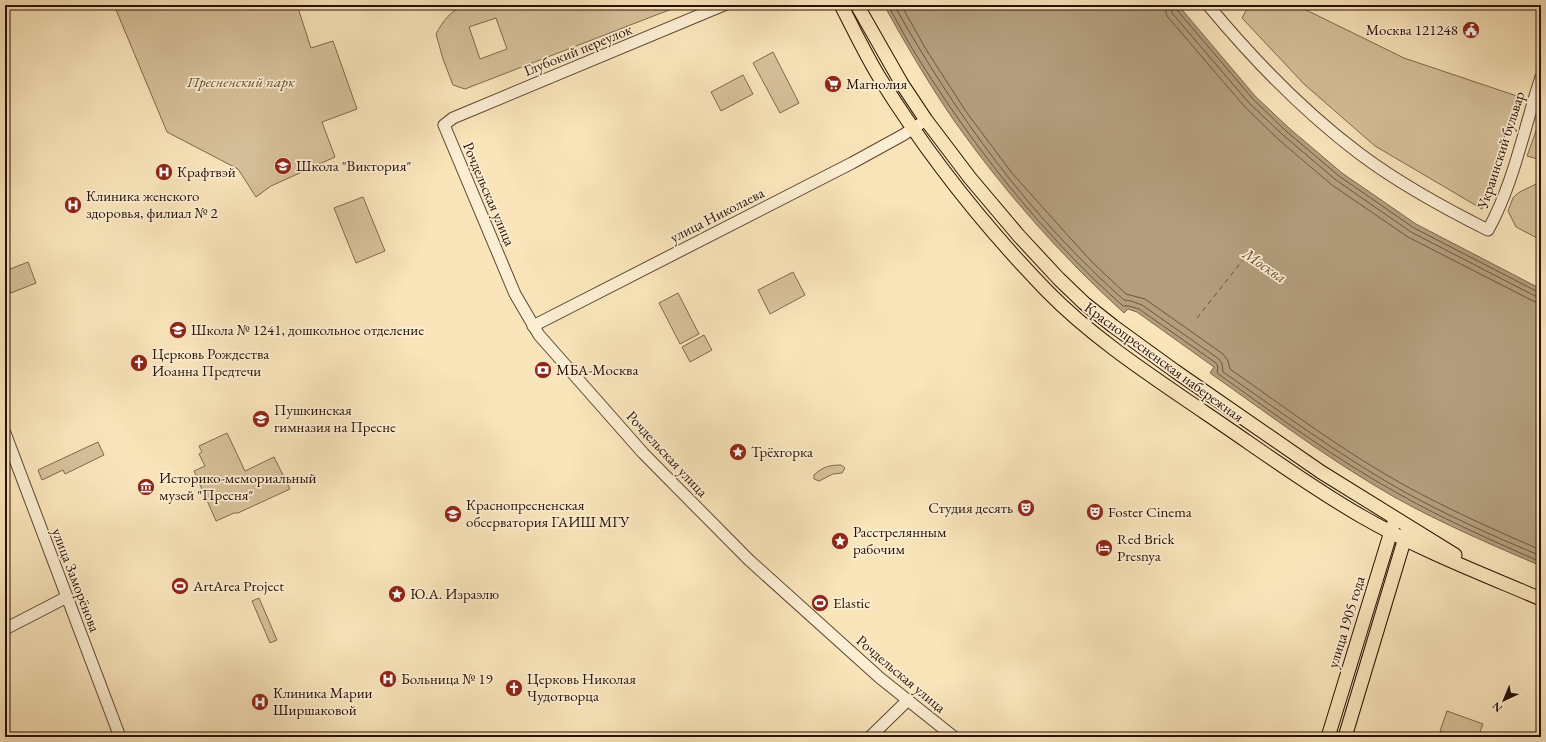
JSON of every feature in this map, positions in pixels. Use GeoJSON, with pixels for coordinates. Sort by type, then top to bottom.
{"type":"FeatureCollection","features":[{"type":"Feature","properties":{"kind":"main road","name":"Краснопресненская набережная"},"geometry":{"type":"LineString","coordinates":[[841,5],[880,77],[913,129],[957,188],[1007,248],[1047,291],[1074,317],[1171,390],[1360,515],[1404,539],[1541,599]]}},
{"type":"Feature","properties":{"kind":"main road","name":"Краснопресненская набережная"},"geometry":{"type":"LineString","coordinates":[[857,5],[880,47],[926,120],[970,178],[1058,279],[1084,303],[1181,376],[1321,472],[1368,502],[1409,525],[1492,578]]}},
{"type":"Feature","properties":{"kind":"main road","name":"улица 1905 года"},"geometry":{"type":"LineString","coordinates":[[1328,737],[1395,518]]}},
{"type":"Feature","properties":{"kind":"main road"},"geometry":{"type":"LineString","coordinates":[[1345,737],[1409,525]]}},
{"type":"Feature","properties":{"kind":"street","name":"Глубокий переулок"},"geometry":{"type":"LineString","coordinates":[[444,125],[453,118],[724,5]]}},
{"type":"Feature","properties":{"kind":"street","name":"Украинский бульвар"},"geometry":{"type":"LineString","coordinates":[[1208,5],[1261,65],[1306,108],[1360,154],[1425,197],[1488,230],[1496,215],[1515,166],[1541,77]]}},
{"type":"Feature","properties":{"kind":"street","name":"улица Николаева"},"geometry":{"type":"LineString","coordinates":[[533,326],[852,163],[913,129],[926,120]]}},
{"type":"Feature","properties":{"kind":"street","name":"Рочдельская улица"},"geometry":{"type":"LineString","coordinates":[[444,125],[515,294],[539,335],[643,453],[749,560],[865,665],[954,737]]}},
{"type":"Feature","properties":{"kind":"street","name":"улица Заморёнова"},"geometry":{"type":"LineString","coordinates":[[5,433],[120,737]]}},
{"type":"Feature","properties":{"kind":"street"},"geometry":{"type":"LineString","coordinates":[[5,629],[67,597]]}},
{"type":"Feature","properties":{"kind":"street"},"geometry":{"type":"LineString","coordinates":[[870,737],[908,700]]}},
{"type":"Feature","properties":{"kind":"green space","name":"Пресненский парк"},"geometry":{"type":"Polygon","coordinates":[[[114,5],[297,5],[311,48],[333,41],[357,109],[322,122],[335,157],[271,186],[256,197],[238,169],[167,132],[114,5]]]}},
{"type":"Feature","properties":{"kind":"green space"},"geometry":{"type":"Polygon","coordinates":[[[465,5],[682,5],[465,89],[453,85],[443,59],[436,34],[448,17],[460,7],[465,5]],[[496,18],[469,27],[480,59],[507,49],[496,18]]]}},
{"type":"Feature","properties":{"kind":"green space"},"geometry":{"type":"Polygon","coordinates":[[[1249,5],[1261,5],[1272,10],[1273,5],[1296,5],[1404,58],[1517,96],[1482,209],[1375,146],[1304,84],[1242,18],[1249,5]]]}},
{"type":"Feature","properties":{"kind":"green space"},"geometry":{"type":"Polygon","coordinates":[[[773,52],[799,103],[780,113],[753,63],[773,52]]]}},
{"type":"Feature","properties":{"kind":"green space"},"geometry":{"type":"Polygon","coordinates":[[[743,75],[753,94],[721,111],[711,92],[743,75]]]}},
{"type":"Feature","properties":{"kind":"green space"},"geometry":{"type":"Polygon","coordinates":[[[1541,117],[1541,160],[1527,156],[1541,117]]]}},
{"type":"Feature","properties":{"kind":"green space"},"geometry":{"type":"Polygon","coordinates":[[[1541,182],[1541,240],[1516,227],[1508,211],[1513,198],[1516,195],[1541,182]]]}},
{"type":"Feature","properties":{"kind":"green space"},"geometry":{"type":"Polygon","coordinates":[[[363,197],[385,251],[356,263],[334,208],[363,197]]]}},
{"type":"Feature","properties":{"kind":"green space"},"geometry":{"type":"Polygon","coordinates":[[[28,262],[36,283],[11,293],[5,277],[5,271],[28,262]]]}},
{"type":"Feature","properties":{"kind":"green space"},"geometry":{"type":"Polygon","coordinates":[[[793,272],[805,295],[770,314],[758,290],[793,272]]]}},
{"type":"Feature","properties":{"kind":"green space"},"geometry":{"type":"Polygon","coordinates":[[[678,293],[699,334],[680,344],[659,303],[678,293]]]}},
{"type":"Feature","properties":{"kind":"green space"},"geometry":{"type":"Polygon","coordinates":[[[704,335],[712,350],[690,362],[682,347],[704,335]]]}},
{"type":"Feature","properties":{"kind":"green space"},"geometry":{"type":"Polygon","coordinates":[[[227,433],[245,471],[274,457],[290,489],[238,513],[234,513],[216,521],[194,471],[205,466],[199,454],[202,452],[199,446],[227,433]]]}},
{"type":"Feature","properties":{"kind":"green space"},"geometry":{"type":"Polygon","coordinates":[[[98,442],[104,455],[65,474],[63,470],[42,480],[38,470],[98,442]]]}},
{"type":"Feature","properties":{"kind":"green space"},"geometry":{"type":"Polygon","coordinates":[[[841,465],[845,468],[842,473],[833,474],[819,481],[814,479],[814,475],[823,468],[841,465]]]}},
{"type":"Feature","properties":{"kind":"green space"},"geometry":{"type":"Polygon","coordinates":[[[259,598],[277,640],[270,643],[252,601],[259,598]]]}},
{"type":"Feature","properties":{"kind":"green space"},"geometry":{"type":"Polygon","coordinates":[[[1447,711],[1483,724],[1478,737],[1455,737],[1440,731],[1447,711]]]}},
{"type":"Feature","properties":{"kind":"water","name":"Москва"},"geometry":{"type":"Polygon","coordinates":[[[884,5],[1178,5],[1256,97],[1289,128],[1342,173],[1416,224],[1541,289],[1541,566],[1414,508],[1372,484],[1302,438],[1210,373],[1214,367],[1137,312],[1128,309],[1124,313],[1056,246],[993,173],[945,108],[884,5]]]}},
{"type":"Feature","properties":{"kind":"ferry route"},"geometry":{"type":"LineString","coordinates":[[1197,318],[1246,256]]}},
{"type":"Feature","properties":{"kind":"place","name":"Москва 121248"},"geometry":{"type":"Point","coordinates":[1471,30]}},
{"type":"Feature","properties":{"kind":"place","name":"Магнолия"},"geometry":{"type":"Point","coordinates":[833,84]}},
{"type":"Feature","properties":{"kind":"place","name":"Школа \"Виктория\""},"geometry":{"type":"Point","coordinates":[283,166]}},
{"type":"Feature","properties":{"kind":"place","name":"Крафтвэй"},"geometry":{"type":"Point","coordinates":[164,172]}},
{"type":"Feature","properties":{"kind":"place","name":"Клиника женского здоровья, филиал № 2"},"geometry":{"type":"Point","coordinates":[73,205]}},
{"type":"Feature","properties":{"kind":"place","name":"Школа № 1241, дошкольное отделение"},"geometry":{"type":"Point","coordinates":[178,330]}},
{"type":"Feature","properties":{"kind":"place","name":"Церковь Рождества Иоанна Предтечи"},"geometry":{"type":"Point","coordinates":[139,363]}},
{"type":"Feature","properties":{"kind":"place","name":"МБА-Москва"},"geometry":{"type":"Point","coordinates":[543,370]}},
{"type":"Feature","properties":{"kind":"place","name":"Пушкинская гимназия на Пресне"},"geometry":{"type":"Point","coordinates":[261,419]}},
{"type":"Feature","properties":{"kind":"place","name":"Трёхгорка"},"geometry":{"type":"Point","coordinates":[738,452]}},
{"type":"Feature","properties":{"kind":"place","name":"Историко-мемориальный музей \"Пресня\""},"geometry":{"type":"Point","coordinates":[146,487]}},
{"type":"Feature","properties":{"kind":"place","name":"Студия десять"},"geometry":{"type":"Point","coordinates":[1026,508]}},
{"type":"Feature","properties":{"kind":"place","name":"Foster Cinema"},"geometry":{"type":"Point","coordinates":[1095,512]}},
{"type":"Feature","properties":{"kind":"place","name":"Краснопресненская обсерватория ГАИШ МГУ"},"geometry":{"type":"Point","coordinates":[453,514]}},
{"type":"Feature","properties":{"kind":"place","name":"Расстрелянным рабочим"},"geometry":{"type":"Point","coordinates":[840,541]}},
{"type":"Feature","properties":{"kind":"place","name":"Red Brick Presnya"},"geometry":{"type":"Point","coordinates":[1104,548]}},
{"type":"Feature","properties":{"kind":"place","name":"ArtArea Project"},"geometry":{"type":"Point","coordinates":[180,586]}},
{"type":"Feature","properties":{"kind":"place","name":"Ю.А. Израэлю"},"geometry":{"type":"Point","coordinates":[397,594]}},
{"type":"Feature","properties":{"kind":"place","name":"Elastic"},"geometry":{"type":"Point","coordinates":[820,603]}},
{"type":"Feature","properties":{"kind":"place","name":"Больница № 19"},"geometry":{"type":"Point","coordinates":[388,679]}},
{"type":"Feature","properties":{"kind":"place","name":"Церковь Николая Чудотворца"},"geometry":{"type":"Point","coordinates":[514,688]}},
{"type":"Feature","properties":{"kind":"place","name":"Клиника Марии Ширшаковой"},"geometry":{"type":"Point","coordinates":[260,702]}}]}
